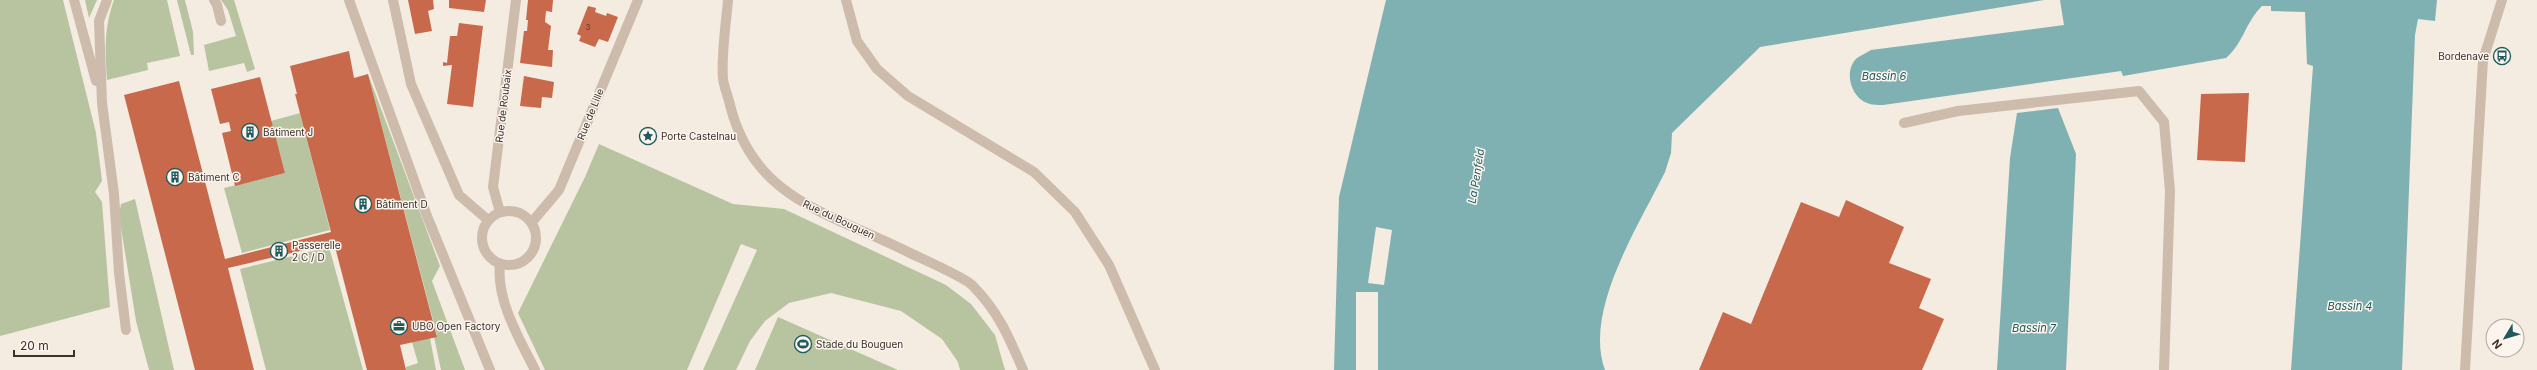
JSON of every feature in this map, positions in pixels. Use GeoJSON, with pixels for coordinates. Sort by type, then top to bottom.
{"type":"FeatureCollection","features":[{"type":"Feature","properties":{"kind":"street"},"geometry":{"type":"LineString","coordinates":[[74,0],[102,102]]}},
{"type":"Feature","properties":{"kind":"street"},"geometry":{"type":"LineString","coordinates":[[107,0],[98,20],[102,102],[114,194],[119,273],[126,330]]}},
{"type":"Feature","properties":{"kind":"street"},"geometry":{"type":"LineString","coordinates":[[214,0],[217,5],[221,21]]}},
{"type":"Feature","properties":{"kind":"street"},"geometry":{"type":"LineString","coordinates":[[349,0],[427,216],[490,370]]}},
{"type":"Feature","properties":{"kind":"street"},"geometry":{"type":"LineString","coordinates":[[393,0],[411,84],[459,195],[488,220]]}},
{"type":"Feature","properties":{"kind":"street","name":"Rue de Roubaix"},"geometry":{"type":"LineString","coordinates":[[500,212],[493,187],[516,0]]}},
{"type":"Feature","properties":{"kind":"street","name":"Rue de Lille"},"geometry":{"type":"LineString","coordinates":[[532,222],[559,190],[638,0]]}},
{"type":"Feature","properties":{"kind":"street","name":"Rue du Bouguen"},"geometry":{"type":"LineString","coordinates":[[728,0],[723,78],[734,122],[745,147],[761,170],[787,193],[819,211],[888,242],[971,284],[1002,321],[1023,370]]}},
{"type":"Feature","properties":{"kind":"street"},"geometry":{"type":"LineString","coordinates":[[846,0],[857,41],[876,68],[908,96],[1034,172],[1075,212],[1108,266],[1155,370]]}},
{"type":"Feature","properties":{"kind":"street"},"geometry":{"type":"LineString","coordinates":[[2465,370],[2483,60],[2502,0]]}},
{"type":"Feature","properties":{"kind":"street"},"geometry":{"type":"LineString","coordinates":[[1904,123],[1958,111],[2139,91],[2164,122],[2170,191],[2164,370]]}},
{"type":"Feature","properties":{"kind":"street"},"geometry":{"type":"LineString","coordinates":[[512,210],[521,213],[532,222],[536,232],[536,242],[530,256],[514,265],[500,264],[488,255],[482,242],[483,228],[488,220],[500,212],[512,210]]}},
{"type":"Feature","properties":{"kind":"street"},"geometry":{"type":"LineString","coordinates":[[500,264],[499,276],[506,306],[535,370]]}},
{"type":"Feature","properties":{"kind":"green space"},"geometry":{"type":"Polygon","coordinates":[[[0,0],[63,0],[96,133],[102,181],[95,192],[102,202],[110,307],[0,336],[0,0]]]}},
{"type":"Feature","properties":{"kind":"green space"},"geometry":{"type":"Polygon","coordinates":[[[85,0],[97,0],[89,18],[85,0]]]}},
{"type":"Feature","properties":{"kind":"green space"},"geometry":{"type":"Polygon","coordinates":[[[114,0],[167,0],[180,56],[147,63],[148,70],[107,80],[106,40],[108,20],[114,0]]]}},
{"type":"Feature","properties":{"kind":"green space"},"geometry":{"type":"Polygon","coordinates":[[[177,0],[185,0],[193,32],[194,55],[191,55],[177,0]]]}},
{"type":"Feature","properties":{"kind":"green space"},"geometry":{"type":"Polygon","coordinates":[[[221,0],[234,0],[255,69],[247,72],[244,63],[209,71],[204,45],[236,36],[228,10],[221,0]]]}},
{"type":"Feature","properties":{"kind":"green space"},"geometry":{"type":"Polygon","coordinates":[[[368,74],[440,266],[432,281],[465,370],[441,370],[434,337],[437,335],[368,74]]]}},
{"type":"Feature","properties":{"kind":"green space"},"geometry":{"type":"Polygon","coordinates":[[[300,113],[330,230],[242,253],[224,188],[285,173],[271,121],[300,113]]]}},
{"type":"Feature","properties":{"kind":"green space"},"geometry":{"type":"Polygon","coordinates":[[[599,144],[733,204],[784,209],[946,285],[971,304],[995,335],[1005,370],[960,370],[958,362],[942,339],[901,311],[831,293],[789,303],[765,321],[750,341],[736,370],[703,370],[757,250],[741,244],[687,370],[545,370],[518,313],[585,177],[599,144]]]}},
{"type":"Feature","properties":{"kind":"green space"},"geometry":{"type":"Polygon","coordinates":[[[135,199],[174,370],[149,370],[136,321],[119,215],[121,204],[135,199]]]}},
{"type":"Feature","properties":{"kind":"green space"},"geometry":{"type":"Polygon","coordinates":[[[329,247],[363,370],[266,370],[240,269],[329,247]]]}},
{"type":"Feature","properties":{"kind":"green space","name":"Stade du Bouguen"},"geometry":{"type":"Polygon","coordinates":[[[778,317],[898,370],[755,370],[778,317]]]}},
{"type":"Feature","properties":{"kind":"green space"},"geometry":{"type":"Polygon","coordinates":[[[430,338],[436,370],[406,370],[406,367],[418,363],[412,342],[430,338]]]}},
{"type":"Feature","properties":{"kind":"water","name":"La Penfeld"},"geometry":{"type":"Polygon","coordinates":[[[1386,0],[2044,0],[1760,47],[1672,133],[1671,153],[1665,172],[1629,242],[1607,295],[1601,322],[1600,347],[1605,370],[1334,370],[1339,197],[1386,0]]]}},
{"type":"Feature","properties":{"kind":"water"},"geometry":{"type":"Polygon","coordinates":[[[2060,0],[2437,0],[2435,21],[2418,19],[2415,35],[2402,370],[2291,370],[2313,66],[2307,64],[2305,12],[2271,11],[2271,6],[2262,6],[2252,18],[2237,46],[2226,58],[2123,76],[2121,71],[1883,105],[1873,105],[1861,100],[1853,90],[1850,70],[1853,63],[1857,58],[1871,50],[2064,25],[2060,0]]]}},
{"type":"Feature","properties":{"kind":"water","name":"Bassin 7"},"geometry":{"type":"Polygon","coordinates":[[[2058,108],[2076,154],[2066,370],[1997,370],[2010,158],[2017,113],[2058,108]]]}},
{"type":"Feature","properties":{"kind":"pier"},"geometry":{"type":"Polygon","coordinates":[[[1376,227],[1392,230],[1384,285],[1368,283],[1376,227]]]}},
{"type":"Feature","properties":{"kind":"pier"},"geometry":{"type":"Polygon","coordinates":[[[1356,292],[1378,292],[1378,370],[1356,370],[1356,292]]]}},
{"type":"Feature","properties":{"kind":"building"},"geometry":{"type":"Polygon","coordinates":[[[408,0],[433,0],[434,9],[428,11],[432,31],[415,34],[408,0]]]}},
{"type":"Feature","properties":{"kind":"building"},"geometry":{"type":"Polygon","coordinates":[[[449,0],[486,0],[484,12],[449,8],[449,0]]]}},
{"type":"Feature","properties":{"kind":"building"},"geometry":{"type":"Polygon","coordinates":[[[528,0],[553,0],[552,12],[546,11],[545,22],[551,26],[548,50],[553,50],[552,67],[520,63],[524,31],[527,31],[528,20],[526,20],[528,0]]]}},
{"type":"Feature","properties":{"kind":"building"},"geometry":{"type":"Polygon","coordinates":[[[588,6],[596,8],[595,12],[606,16],[607,13],[618,17],[608,42],[599,39],[595,47],[579,41],[581,36],[577,34],[588,6]]]}},
{"type":"Feature","properties":{"kind":"building"},"geometry":{"type":"Polygon","coordinates":[[[459,23],[483,26],[473,107],[447,104],[452,65],[443,66],[443,62],[447,63],[450,36],[457,36],[459,23]]]}},
{"type":"Feature","properties":{"kind":"building"},"geometry":{"type":"Polygon","coordinates":[[[349,51],[354,78],[368,74],[437,337],[400,345],[406,370],[367,370],[334,243],[228,268],[254,370],[195,370],[124,95],[179,81],[225,259],[331,232],[295,94],[297,94],[290,66],[349,51]]]}},
{"type":"Feature","properties":{"kind":"building"},"geometry":{"type":"Polygon","coordinates":[[[524,76],[554,82],[552,98],[542,97],[541,108],[520,106],[524,76]]]}},
{"type":"Feature","properties":{"kind":"building","name":"Bâtiment J"},"geometry":{"type":"Polygon","coordinates":[[[260,77],[285,173],[235,186],[222,133],[231,131],[229,122],[220,124],[211,89],[260,77]]]}},
{"type":"Feature","properties":{"kind":"building"},"geometry":{"type":"Polygon","coordinates":[[[2249,93],[2245,162],[2197,160],[2201,94],[2249,93]]]}},
{"type":"Feature","properties":{"kind":"building"},"geometry":{"type":"Polygon","coordinates":[[[1846,200],[1904,227],[1889,263],[1931,279],[1919,308],[1944,319],[1922,370],[1699,370],[1723,312],[1751,324],[1801,202],[1839,217],[1846,200]]]}},
{"type":"Feature","properties":{"kind":"place","name":"Bordenave"},"geometry":{"type":"Point","coordinates":[2502,56]}},
{"type":"Feature","properties":{"kind":"place","name":"Bâtiment J"},"geometry":{"type":"Point","coordinates":[250,132]}},
{"type":"Feature","properties":{"kind":"place","name":"Porte Castelnau"},"geometry":{"type":"Point","coordinates":[648,136]}},
{"type":"Feature","properties":{"kind":"place","name":"Bâtiment C"},"geometry":{"type":"Point","coordinates":[175,177]}},
{"type":"Feature","properties":{"kind":"place","name":"Bâtiment D"},"geometry":{"type":"Point","coordinates":[363,204]}},
{"type":"Feature","properties":{"kind":"place","name":"Passerelle 2 C / D"},"geometry":{"type":"Point","coordinates":[279,251]}},
{"type":"Feature","properties":{"kind":"place","name":"UBO Open Factory"},"geometry":{"type":"Point","coordinates":[399,326]}},
{"type":"Feature","properties":{"kind":"place","name":"Stade du Bouguen"},"geometry":{"type":"Point","coordinates":[803,344]}},
{"type":"Feature","properties":{"kind":"water label","name":"Bassin 6"},"geometry":{"type":"Point","coordinates":[1884,76]}},
{"type":"Feature","properties":{"kind":"water label","name":"Bassin 4"},"geometry":{"type":"Point","coordinates":[2350,306]}}]}
